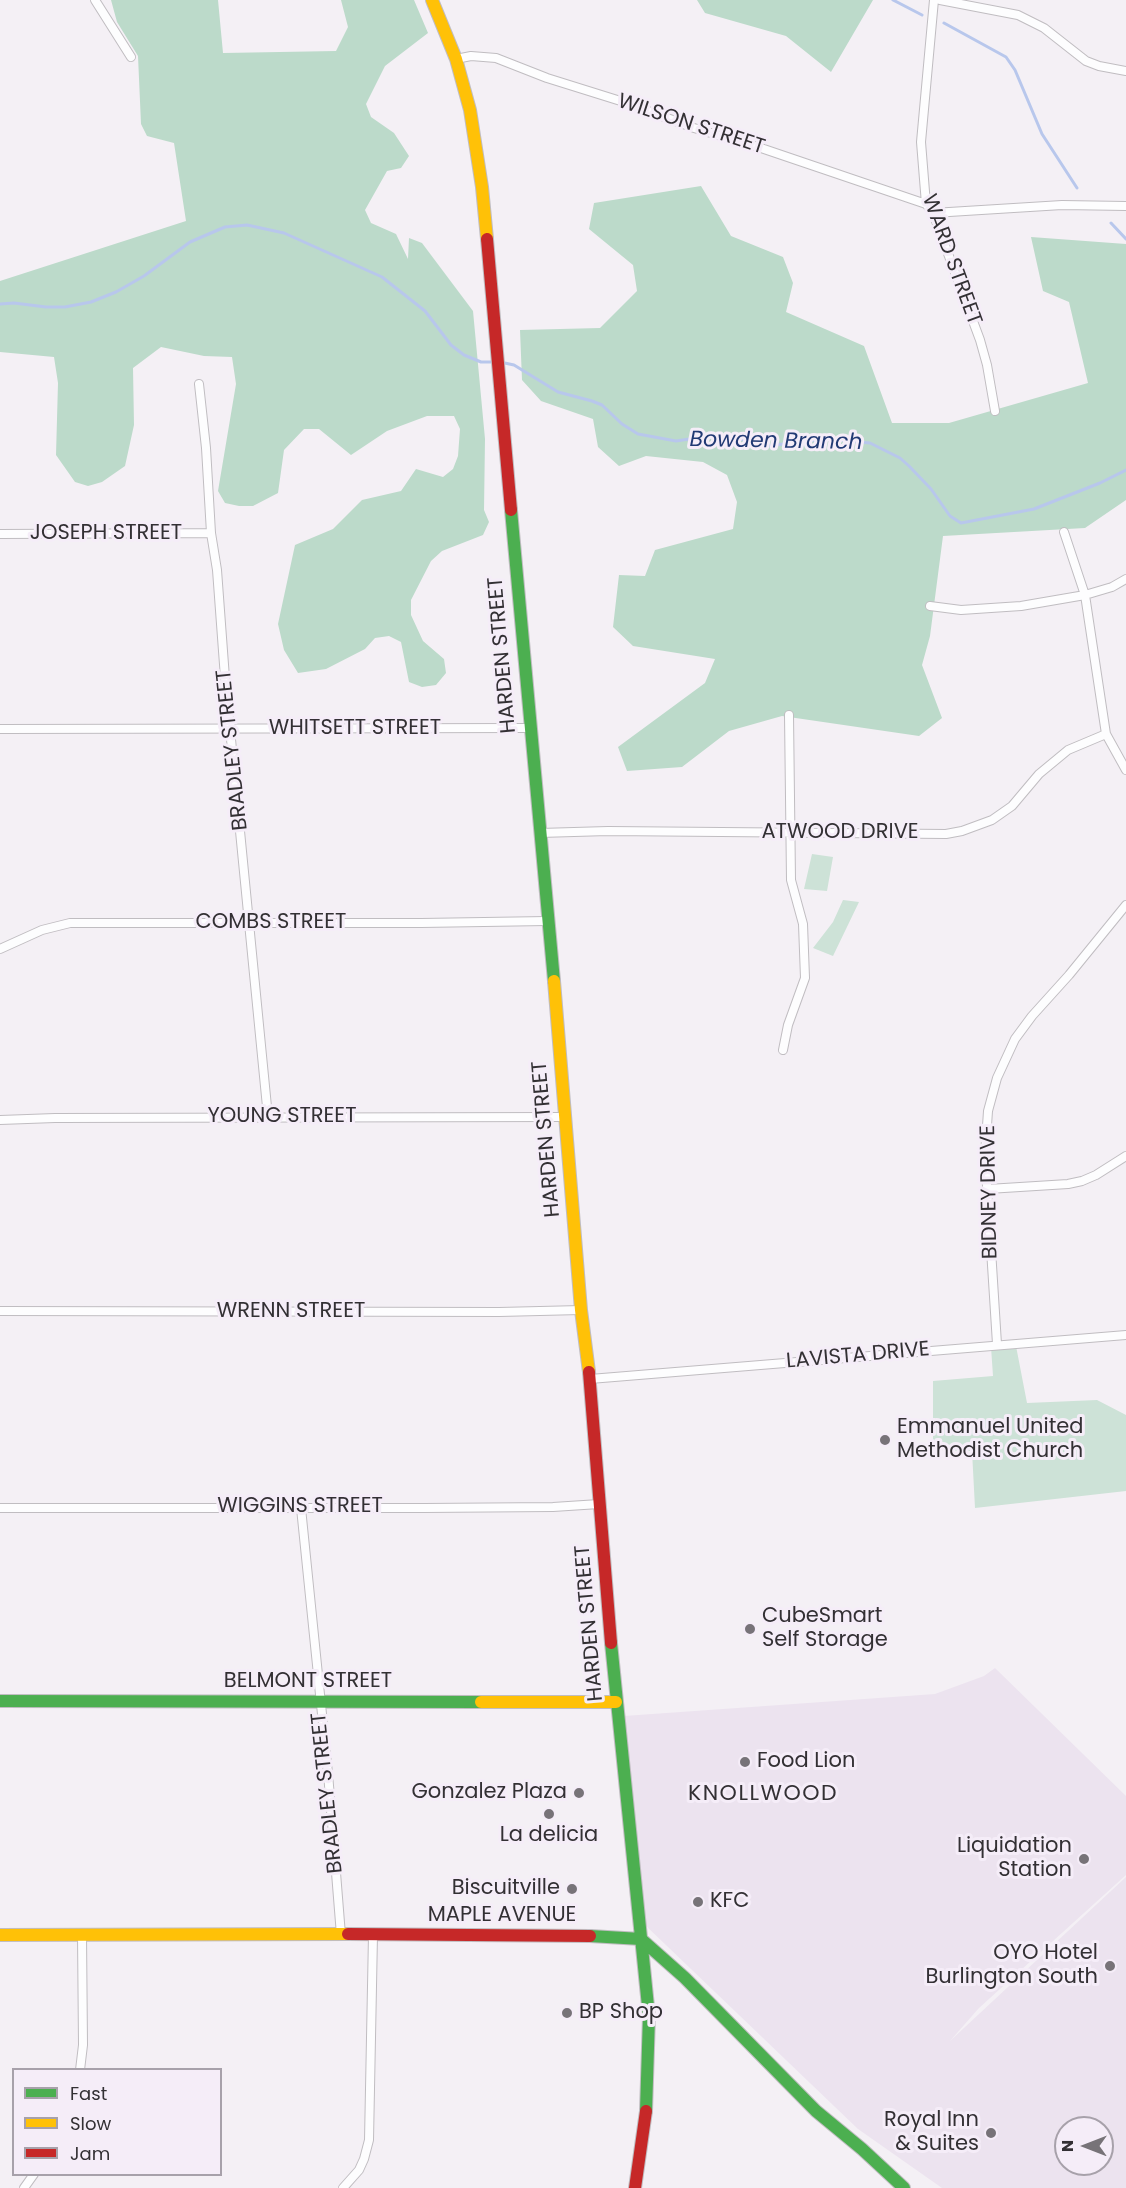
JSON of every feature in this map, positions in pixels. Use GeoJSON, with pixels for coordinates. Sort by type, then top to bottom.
{"type":"FeatureCollection","features":[{"type":"Feature","properties":{"kind":"main road","name":"HARDEN STREET"},"geometry":{"type":"LineString","coordinates":[[432,0],[456,59],[470,110],[477,148],[581,1310],[590,1379],[616,1702],[649,2016],[646,2110],[635,2188]]}},
{"type":"Feature","properties":{"kind":"main road","name":"BELMONT STREET"},"geometry":{"type":"LineString","coordinates":[[0,1701],[616,1702]]}},
{"type":"Feature","properties":{"kind":"main road","name":"MAPLE AVENUE"},"geometry":{"type":"LineString","coordinates":[[0,1935],[590,1936],[641,1939]]}},
{"type":"Feature","properties":{"kind":"main road"},"geometry":{"type":"LineString","coordinates":[[641,1939],[685,1978],[816,2111],[904,2188]]}},
{"type":"Feature","properties":{"kind":"street"},"geometry":{"type":"LineString","coordinates":[[95,0],[131,57]]}},
{"type":"Feature","properties":{"kind":"street","name":"WARD STREET"},"geometry":{"type":"LineString","coordinates":[[934,0],[921,142],[926,204],[933,213],[980,340],[995,411]]}},
{"type":"Feature","properties":{"kind":"street"},"geometry":{"type":"LineString","coordinates":[[940,0],[1018,15],[1044,28],[1086,61],[1126,71]]}},
{"type":"Feature","properties":{"kind":"street","name":"WILSON STREET"},"geometry":{"type":"LineString","coordinates":[[456,59],[471,56],[496,58],[694,128],[758,147],[926,204]]}},
{"type":"Feature","properties":{"kind":"street"},"geometry":{"type":"LineString","coordinates":[[933,213],[1062,205],[1126,206]]}},
{"type":"Feature","properties":{"kind":"street","name":"BRADLEY STREET"},"geometry":{"type":"LineString","coordinates":[[199,384],[206,448],[211,533],[217,570],[268,1117]]}},
{"type":"Feature","properties":{"kind":"street"},"geometry":{"type":"LineString","coordinates":[[1064,532],[1085,595],[1106,734],[1126,770]]}},
{"type":"Feature","properties":{"kind":"street","name":"JOSEPH STREET"},"geometry":{"type":"LineString","coordinates":[[0,534],[211,533]]}},
{"type":"Feature","properties":{"kind":"street"},"geometry":{"type":"LineString","coordinates":[[930,606],[983,610],[1085,595],[1112,587],[1126,579]]}},
{"type":"Feature","properties":{"kind":"street"},"geometry":{"type":"LineString","coordinates":[[783,1050],[788,1025],[806,978],[803,924],[791,880],[789,715]]}},
{"type":"Feature","properties":{"kind":"street","name":"WHITSETT STREET"},"geometry":{"type":"LineString","coordinates":[[0,729],[529,728]]}},
{"type":"Feature","properties":{"kind":"street","name":"ATWOOD DRIVE"},"geometry":{"type":"LineString","coordinates":[[540,833],[608,831],[946,834],[977,826],[999,816],[1012,806],[1039,774],[1068,750],[1106,734]]}},
{"type":"Feature","properties":{"kind":"street","name":"BIDNEY DRIVE"},"geometry":{"type":"LineString","coordinates":[[997,1344],[985,1155],[991,1100],[1005,1057],[1015,1039],[1126,905]]}},
{"type":"Feature","properties":{"kind":"street","name":"COMBS STREET"},"geometry":{"type":"LineString","coordinates":[[0,949],[32,934],[70,923],[547,921]]}},
{"type":"Feature","properties":{"kind":"street","name":"YOUNG STREET"},"geometry":{"type":"LineString","coordinates":[[0,1120],[565,1117]]}},
{"type":"Feature","properties":{"kind":"street"},"geometry":{"type":"LineString","coordinates":[[988,1189],[1068,1184],[1082,1181],[1126,1156]]}},
{"type":"Feature","properties":{"kind":"street","name":"WRENN STREET"},"geometry":{"type":"LineString","coordinates":[[0,1311],[499,1312],[581,1310]]}},
{"type":"Feature","properties":{"kind":"street","name":"LAVISTA DRIVE"},"geometry":{"type":"LineString","coordinates":[[590,1379],[1126,1335]]}},
{"type":"Feature","properties":{"kind":"street","name":"WIGGINS STREET"},"geometry":{"type":"LineString","coordinates":[[0,1508],[553,1507],[599,1504]]}},
{"type":"Feature","properties":{"kind":"street","name":"BRADLEY STREET"},"geometry":{"type":"LineString","coordinates":[[301,1508],[319,1703],[328,1773],[341,1935]]}},
{"type":"Feature","properties":{"kind":"street"},"geometry":{"type":"LineString","coordinates":[[80,2068],[83,2045],[82,1935]]}},
{"type":"Feature","properties":{"kind":"street"},"geometry":{"type":"LineString","coordinates":[[343,2188],[359,2170],[369,2140],[373,1935]]}},
{"type":"Feature","properties":{"kind":"shaded area"},"geometry":{"type":"Polygon","coordinates":[[[995,1668],[1126,1796],[1126,1875],[979,2008],[950,2041],[1126,1877],[1126,2188],[942,2188],[858,2129],[644,1924],[624,1716],[935,1694],[984,1676],[995,1668]]]}},
{"type":"Feature","properties":{"kind":"green space"},"geometry":{"type":"Polygon","coordinates":[[[111,0],[218,0],[223,53],[336,51],[348,27],[341,0],[414,0],[428,33],[385,66],[366,104],[371,117],[394,133],[409,156],[401,168],[387,171],[365,210],[371,223],[396,234],[408,259],[409,238],[422,243],[473,311],[485,439],[484,510],[489,522],[483,535],[442,551],[431,561],[411,600],[411,615],[423,641],[444,659],[446,673],[436,685],[422,687],[409,682],[401,642],[389,636],[375,638],[365,649],[326,669],[298,673],[284,650],[278,624],[295,545],[333,529],[362,500],[401,491],[416,469],[443,477],[453,469],[458,456],[460,429],[454,416],[427,416],[387,431],[351,455],[319,429],[304,429],[284,450],[278,493],[253,506],[225,503],[218,491],[236,384],[232,357],[204,356],[161,347],[133,368],[134,425],[125,466],[102,482],[88,486],[75,482],[56,455],[58,383],[54,357],[0,352],[0,281],[186,221],[174,143],[147,136],[141,124],[138,56],[117,22],[111,0]]]}},
{"type":"Feature","properties":{"kind":"green space"},"geometry":{"type":"Polygon","coordinates":[[[697,0],[873,0],[831,72],[786,36],[705,13],[697,0]]]}},
{"type":"Feature","properties":{"kind":"green space"},"geometry":{"type":"Polygon","coordinates":[[[701,186],[731,236],[783,257],[793,283],[786,312],[864,346],[892,423],[949,423],[1088,383],[1069,302],[1043,291],[1031,237],[1126,244],[1126,500],[1085,528],[943,536],[930,636],[922,665],[942,718],[919,736],[782,716],[729,731],[682,767],[627,771],[618,747],[705,683],[715,659],[633,646],[613,627],[619,575],[645,576],[655,550],[733,529],[737,502],[727,475],[703,462],[646,456],[619,466],[598,447],[593,419],[541,401],[522,380],[520,330],[600,328],[637,291],[633,265],[589,229],[594,203],[701,186]]]}},
{"type":"Feature","properties":{"kind":"green space"},"geometry":{"type":"Polygon","coordinates":[[[812,854],[833,857],[827,891],[804,889],[812,854]]]}},
{"type":"Feature","properties":{"kind":"green space"},"geometry":{"type":"Polygon","coordinates":[[[843,900],[859,902],[833,956],[813,948],[833,922],[843,900]]]}},
{"type":"Feature","properties":{"kind":"green space"},"geometry":{"type":"Polygon","coordinates":[[[1016,1346],[1027,1403],[1097,1400],[1126,1415],[1126,1491],[975,1508],[972,1451],[933,1450],[933,1381],[993,1376],[991,1347],[1016,1346]]]}},
{"type":"Feature","properties":{"kind":"waterway"},"geometry":{"type":"LineString","coordinates":[[893,0],[922,15]]}},
{"type":"Feature","properties":{"kind":"waterway"},"geometry":{"type":"LineString","coordinates":[[944,23],[1006,57],[1015,70],[1042,134],[1077,188]]}},
{"type":"Feature","properties":{"kind":"waterway"},"geometry":{"type":"LineString","coordinates":[[1111,223],[1126,239]]}},
{"type":"Feature","properties":{"kind":"waterway","name":"Bowden Branch"},"geometry":{"type":"LineString","coordinates":[[0,304],[65,307],[91,302],[116,292],[144,276],[190,242],[225,227],[247,225],[284,233],[382,277],[425,311],[451,345],[464,355],[481,362],[494,362]]}},
{"type":"Feature","properties":{"kind":"waterway","name":"Bowden Branch"},"geometry":{"type":"LineString","coordinates":[[500,362],[514,365],[558,392],[602,405],[622,424],[638,434],[676,441],[703,437],[740,439],[767,446],[826,439],[870,443],[900,458],[931,489],[950,516],[961,523],[1034,509],[1100,483],[1126,470]]}},
{"type":"Feature","properties":{"kind":"traffic: fast"},"geometry":{"type":"LineString","coordinates":[[511,510],[554,981]]}},
{"type":"Feature","properties":{"kind":"traffic: fast"},"geometry":{"type":"LineString","coordinates":[[611,1643],[649,2016],[646,2111]]}},
{"type":"Feature","properties":{"kind":"traffic: fast"},"geometry":{"type":"LineString","coordinates":[[0,1701],[481,1702]]}},
{"type":"Feature","properties":{"kind":"traffic: fast"},"geometry":{"type":"LineString","coordinates":[[590,1936],[641,1939],[685,1978],[816,2111],[904,2188]]}},
{"type":"Feature","properties":{"kind":"traffic: slow"},"geometry":{"type":"LineString","coordinates":[[432,0],[456,59],[470,110],[482,187],[487,239]]}},
{"type":"Feature","properties":{"kind":"traffic: slow"},"geometry":{"type":"LineString","coordinates":[[554,981],[581,1310],[589,1372]]}},
{"type":"Feature","properties":{"kind":"traffic: slow"},"geometry":{"type":"LineString","coordinates":[[481,1702],[616,1702]]}},
{"type":"Feature","properties":{"kind":"traffic: slow"},"geometry":{"type":"LineString","coordinates":[[0,1935],[348,1934]]}},
{"type":"Feature","properties":{"kind":"traffic: jam"},"geometry":{"type":"LineString","coordinates":[[487,239],[511,510]]}},
{"type":"Feature","properties":{"kind":"traffic: jam"},"geometry":{"type":"LineString","coordinates":[[589,1372],[611,1643]]}},
{"type":"Feature","properties":{"kind":"traffic: jam"},"geometry":{"type":"LineString","coordinates":[[348,1934],[590,1936]]}},
{"type":"Feature","properties":{"kind":"traffic: jam"},"geometry":{"type":"LineString","coordinates":[[635,2188],[646,2111]]}},
{"type":"Feature","properties":{"kind":"place","name":"Emmanuel United Methodist Church"},"geometry":{"type":"Point","coordinates":[885,1440]}},
{"type":"Feature","properties":{"kind":"place","name":"CubeSmart Self Storage"},"geometry":{"type":"Point","coordinates":[750,1629]}},
{"type":"Feature","properties":{"kind":"place","name":"Food Lion"},"geometry":{"type":"Point","coordinates":[745,1762]}},
{"type":"Feature","properties":{"kind":"place","name":"Gonzalez Plaza"},"geometry":{"type":"Point","coordinates":[579,1793]}},
{"type":"Feature","properties":{"kind":"place","name":"La delicia"},"geometry":{"type":"Point","coordinates":[549,1814]}},
{"type":"Feature","properties":{"kind":"place","name":"Liquidation Station"},"geometry":{"type":"Point","coordinates":[1084,1859]}},
{"type":"Feature","properties":{"kind":"place","name":"Biscuitville"},"geometry":{"type":"Point","coordinates":[572,1889]}},
{"type":"Feature","properties":{"kind":"place","name":"KFC"},"geometry":{"type":"Point","coordinates":[698,1902]}},
{"type":"Feature","properties":{"kind":"place","name":"OYO Hotel Burlington South"},"geometry":{"type":"Point","coordinates":[1110,1966]}},
{"type":"Feature","properties":{"kind":"place","name":"BP Shop"},"geometry":{"type":"Point","coordinates":[567,2013]}},
{"type":"Feature","properties":{"kind":"place","name":"Royal Inn & Suites"},"geometry":{"type":"Point","coordinates":[991,2133]}},
{"type":"Feature","properties":{"kind":"district","name":"KNOLLWOOD"},"geometry":{"type":"Point","coordinates":[763,1794]}}]}
